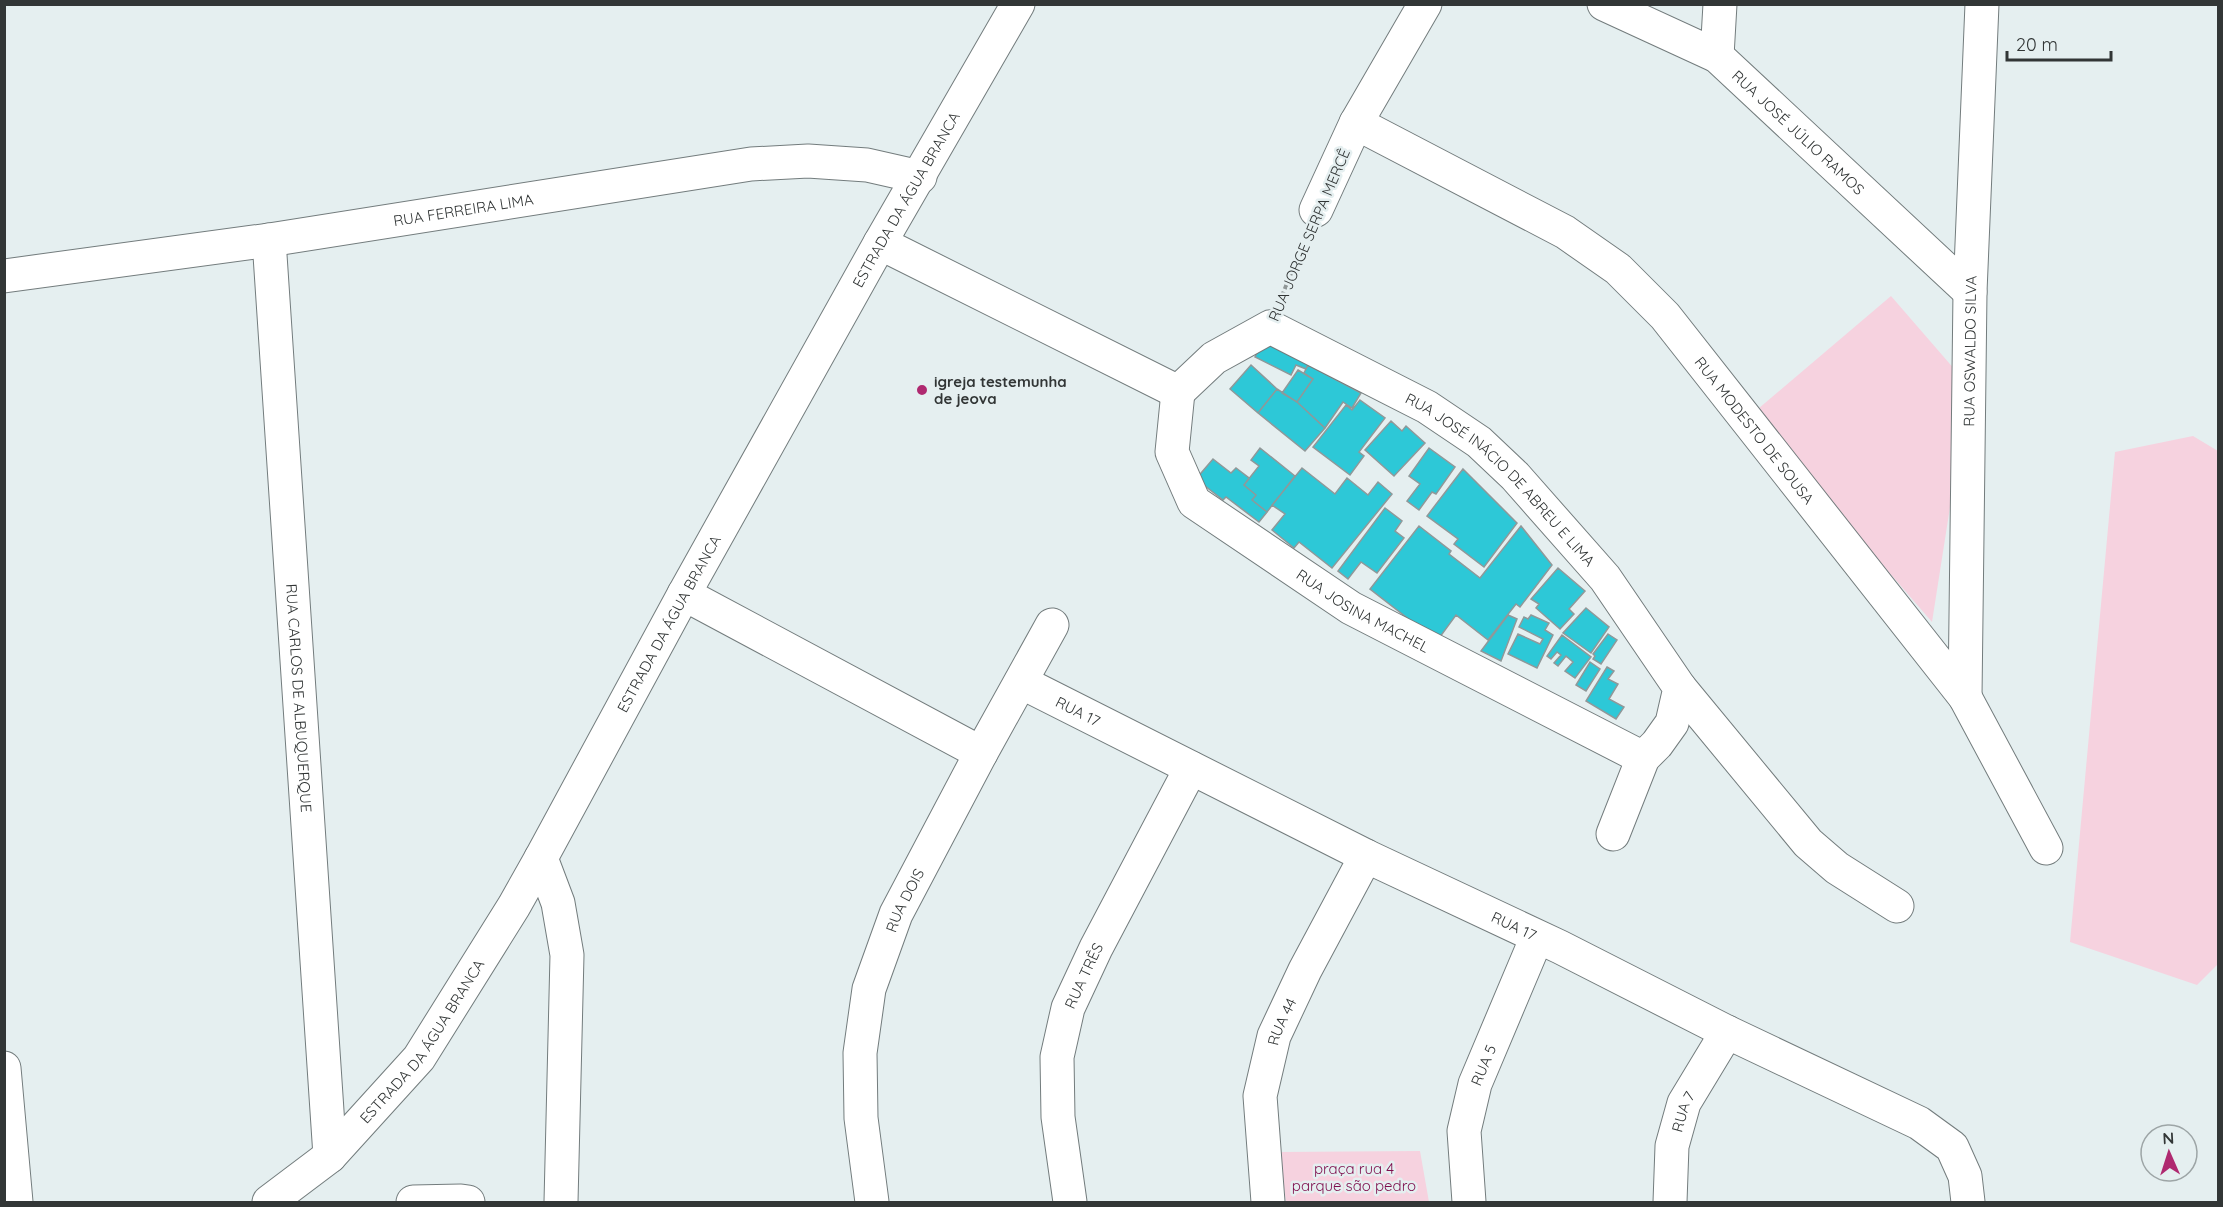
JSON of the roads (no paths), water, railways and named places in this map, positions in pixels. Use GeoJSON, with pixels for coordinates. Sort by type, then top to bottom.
{"type":"FeatureCollection","features":[{"type":"Feature","properties":{"kind":"street","name":"ESTRADA DA ÁGUA BRANCA"},"geometry":{"type":"LineString","coordinates":[[269,1203],[330,1156],[419,1058],[514,906],[684,594],[880,243],[1018,4]]}},
{"type":"Feature","properties":{"kind":"street","name":"RUA JORGE SERPA MERCÊ"},"geometry":{"type":"LineString","coordinates":[[1316,210],[1356,123],[1425,4]]}},
{"type":"Feature","properties":{"kind":"street","name":"RUA JOSÉ JÚLIO RAMOS"},"geometry":{"type":"LineString","coordinates":[[1604,4],[1717,56],[1970,292]]}},
{"type":"Feature","properties":{"kind":"street"},"geometry":{"type":"LineString","coordinates":[[1717,56],[1720,4]]}},
{"type":"Feature","properties":{"kind":"street","name":"RUA OSWALDO SILVA"},"geometry":{"type":"LineString","coordinates":[[1965,697],[1970,292],[1982,4]]}},
{"type":"Feature","properties":{"kind":"street","name":"RUA MODESTO DE SOUSA"},"geometry":{"type":"LineString","coordinates":[[1356,123],[1565,232],[1618,269],[1665,316],[1965,697],[2046,848]]}},
{"type":"Feature","properties":{"kind":"street","name":"RUA FERREIRA LIMA"},"geometry":{"type":"LineString","coordinates":[[4,276],[268,240],[751,164],[808,161],[867,165],[920,177]]}},
{"type":"Feature","properties":{"kind":"street","name":"RUA CARLOS DE ALBUQUERQUE"},"geometry":{"type":"LineString","coordinates":[[268,240],[330,1156]]}},
{"type":"Feature","properties":{"kind":"street"},"geometry":{"type":"LineString","coordinates":[[880,243],[1178,392]]}},
{"type":"Feature","properties":{"kind":"street","name":"RUA JORGE SERPA MERCÊ"},"geometry":{"type":"LineString","coordinates":[[1178,392],[1214,358],[1270,327]]}},
{"type":"Feature","properties":{"kind":"street","name":"RUA JOSÉ INÁCIO DE ABREU E LIMA"},"geometry":{"type":"LineString","coordinates":[[1270,327],[1427,406],[1479,442],[1515,476],[1605,578],[1680,687],[1808,843],[1837,868],[1897,906]]}},
{"type":"Feature","properties":{"kind":"street","name":"RUA JOSINA MACHEL"},"geometry":{"type":"LineString","coordinates":[[1178,392],[1172,452],[1194,502],[1351,608],[1643,758]]}},
{"type":"Feature","properties":{"kind":"street"},"geometry":{"type":"LineString","coordinates":[[684,594],[981,753]]}},
{"type":"Feature","properties":{"kind":"street","name":"RUA DOIS"},"geometry":{"type":"LineString","coordinates":[[872,1203],[861,1118],[860,1053],[869,989],[896,914],[1052,625]]}},
{"type":"Feature","properties":{"kind":"street","name":"RUA 17"},"geometry":{"type":"LineString","coordinates":[[1021,682],[1366,856],[1538,937],[1727,1032],[1919,1123],[1952,1147],[1965,1176],[1968,1203]]}},
{"type":"Feature","properties":{"kind":"street"},"geometry":{"type":"LineString","coordinates":[[1613,834],[1643,758],[1657,744],[1672,723],[1680,687]]}},
{"type":"Feature","properties":{"kind":"street","name":"RUA TRÊS"},"geometry":{"type":"LineString","coordinates":[[1070,1203],[1058,1117],[1057,1057],[1068,1008],[1096,948],[1191,768]]}},
{"type":"Feature","properties":{"kind":"street","name":"RUA 44"},"geometry":{"type":"LineString","coordinates":[[1268,1203],[1260,1096],[1274,1036],[1305,970],[1366,856]]}},
{"type":"Feature","properties":{"kind":"street"},"geometry":{"type":"LineString","coordinates":[[541,858],[558,903],[567,955],[561,1203]]}},
{"type":"Feature","properties":{"kind":"street","name":"RUA 5"},"geometry":{"type":"LineString","coordinates":[[1469,1203],[1464,1131],[1475,1084],[1538,937]]}},
{"type":"Feature","properties":{"kind":"street","name":"RUA 7"},"geometry":{"type":"LineString","coordinates":[[1670,1203],[1672,1146],[1684,1104],[1727,1032]]}},
{"type":"Feature","properties":{"kind":"street"},"geometry":{"type":"LineString","coordinates":[[4,1068],[16,1203]]}},
{"type":"Feature","properties":{"kind":"street"},"geometry":{"type":"LineString","coordinates":[[413,1203],[460,1201],[468,1203]]}},
{"type":"Feature","properties":{"kind":"place","name":"igreja testemunha de jeova"},"geometry":{"type":"Point","coordinates":[922,390]}},
{"type":"Feature","properties":{"kind":"park label","name":"praça rua 4 parque são pedro"},"geometry":{"type":"Point","coordinates":[1354,1176]}}]}
